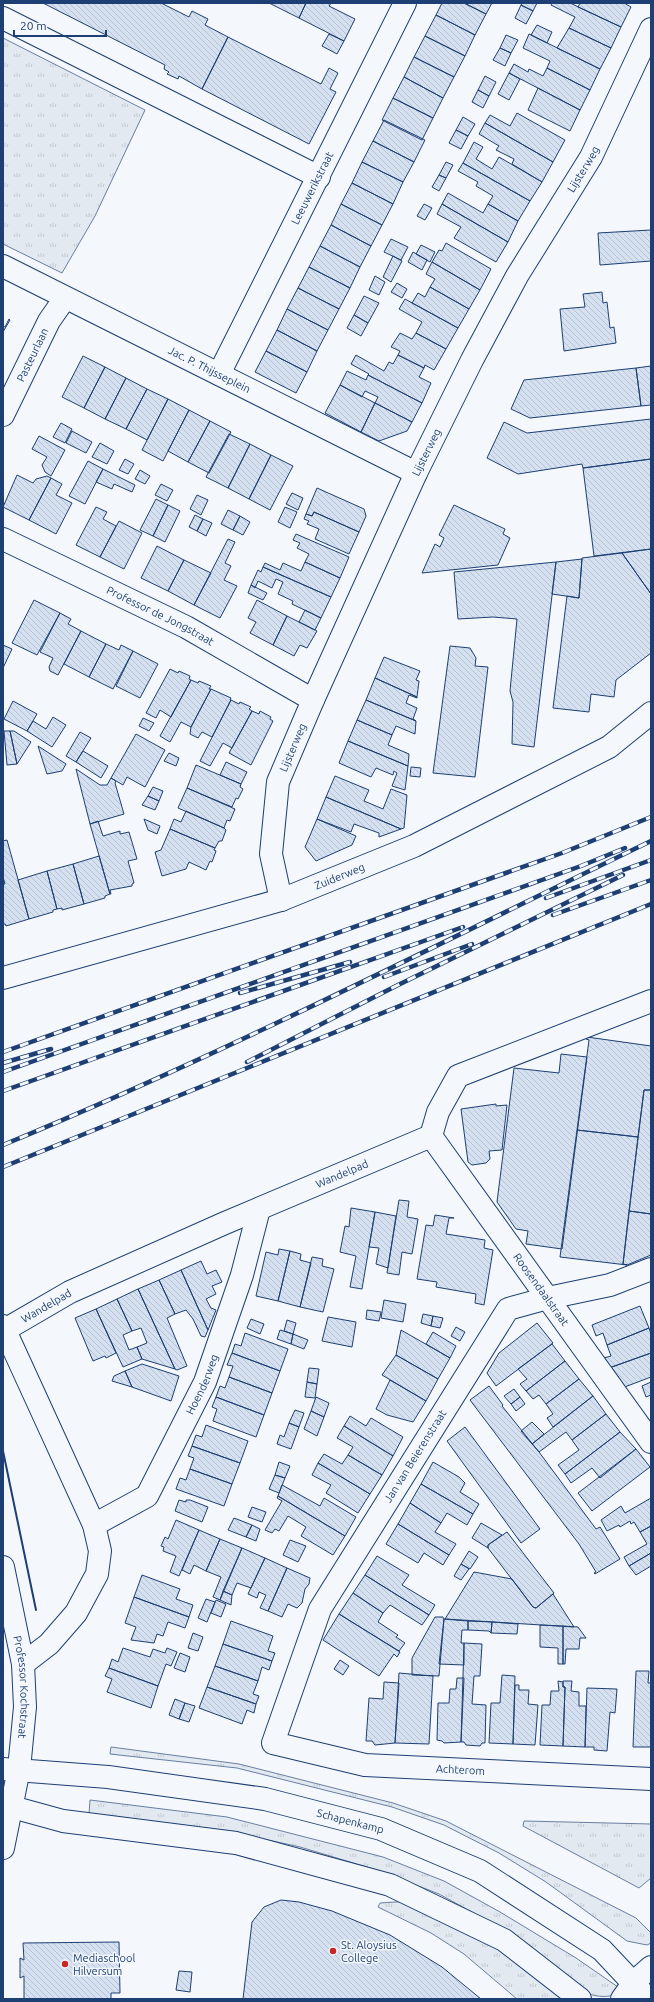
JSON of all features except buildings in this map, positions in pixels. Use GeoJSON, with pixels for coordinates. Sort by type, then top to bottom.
{"type":"FeatureCollection","features":[{"type":"Feature","properties":{"kind":"street","name":"Leeuwerikstraat"},"geometry":{"type":"LineString","coordinates":[[219,374],[405,3]]}},
{"type":"Feature","properties":{"kind":"street"},"geometry":{"type":"LineString","coordinates":[[3,18],[319,177]]}},
{"type":"Feature","properties":{"kind":"street","name":"Lijsterweg"},"geometry":{"type":"LineString","coordinates":[[281,900],[271,854],[278,782],[313,700],[416,473],[472,360],[517,276],[591,157],[651,29]]}},
{"type":"Feature","properties":{"kind":"street","name":"Jac. P. Thijsseplein"},"geometry":{"type":"LineString","coordinates":[[3,266],[416,473]]}},
{"type":"Feature","properties":{"kind":"street","name":"Pasteurlaan"},"geometry":{"type":"LineString","coordinates":[[3,415],[49,321],[65,298]]}},
{"type":"Feature","properties":{"kind":"street","name":"Professor de Jongstraat"},"geometry":{"type":"LineString","coordinates":[[3,539],[186,627],[313,700]]}},
{"type":"Feature","properties":{"kind":"street","name":"Zuiderweg"},"geometry":{"type":"LineString","coordinates":[[3,978],[281,900],[414,846],[609,746],[651,713]]}},
{"type":"Feature","properties":{"kind":"street"},"geometry":{"type":"LineString","coordinates":[[431,1136],[438,1112],[458,1076],[651,1001]]}},
{"type":"Feature","properties":{"kind":"street","name":"Wandelpad"},"geometry":{"type":"LineString","coordinates":[[4,1329],[70,1292],[259,1209],[431,1136]]}},
{"type":"Feature","properties":{"kind":"street","name":"Roosendaalstraat"},"geometry":{"type":"LineString","coordinates":[[431,1136],[651,1442]]}},
{"type":"Feature","properties":{"kind":"street","name":"Hoenderweg"},"geometry":{"type":"LineString","coordinates":[[94,1525],[147,1496],[205,1382],[242,1275],[259,1209]]}},
{"type":"Feature","properties":{"kind":"street","name":"Jan van Beierenstraat"},"geometry":{"type":"LineString","coordinates":[[273,1743],[320,1609],[508,1309],[610,1284],[651,1269]]}},
{"type":"Feature","properties":{"kind":"street"},"geometry":{"type":"LineString","coordinates":[[4,1329],[94,1525],[100,1551],[97,1574],[76,1613],[49,1644],[23,1664]]}},
{"type":"Feature","properties":{"kind":"street","name":"Professor Kochstraat"},"geometry":{"type":"LineString","coordinates":[[3,1567],[23,1664],[25,1707],[11,1769],[3,1848]]}},
{"type":"Feature","properties":{"kind":"street","name":"Achterom"},"geometry":{"type":"LineString","coordinates":[[273,1743],[365,1765],[651,1779]]}},
{"type":"Feature","properties":{"kind":"street","name":"Schapenkamp"},"geometry":{"type":"LineString","coordinates":[[11,1769],[108,1777],[265,1799],[381,1829],[480,1870],[602,1950],[628,1990],[648,1999]]}},
{"type":"Feature","properties":{"kind":"street"},"geometry":{"type":"LineString","coordinates":[[7,1805],[63,1821],[236,1843],[390,1885],[504,1940],[580,1999]]}},
{"type":"Feature","properties":{"kind":"street"},"geometry":{"type":"LineString","coordinates":[[628,1990],[651,1967]]}},
{"type":"Feature","properties":{"kind":"green space"},"geometry":{"type":"Polygon","coordinates":[[[3,38],[145,110],[95,216],[62,273],[3,244],[3,38]]]}},
{"type":"Feature","properties":{"kind":"green space"},"geometry":{"type":"Polygon","coordinates":[[[111,1747],[239,1764],[393,1803],[446,1821],[636,1918],[651,1933],[651,1943],[647,1945],[627,1941],[546,1882],[499,1853],[444,1825],[392,1807],[237,1768],[110,1754],[111,1747]]]}},
{"type":"Feature","properties":{"kind":"green space"},"geometry":{"type":"Polygon","coordinates":[[[90,1800],[227,1817],[383,1857],[444,1881],[500,1912],[576,1958],[618,1987],[614,1995],[610,1996],[585,1993],[494,1924],[439,1894],[380,1871],[300,1847],[232,1832],[89,1814],[90,1800]]]}},
{"type":"Feature","properties":{"kind":"green space"},"geometry":{"type":"Polygon","coordinates":[[[524,1821],[651,1824],[651,1878],[639,1888],[523,1826],[524,1821]]]}},
{"type":"Feature","properties":{"kind":"green space"},"geometry":{"type":"Polygon","coordinates":[[[411,1901],[483,1938],[564,1999],[517,1999],[464,1954],[431,1933],[378,1907],[380,1903],[411,1901]]]}},
{"type":"Feature","properties":{"kind":"railway"},"geometry":{"type":"LineString","coordinates":[[3,1052],[562,853],[651,817]]}},
{"type":"Feature","properties":{"kind":"railway"},"geometry":{"type":"LineString","coordinates":[[3,1145],[167,1074],[329,998],[651,841]]}},
{"type":"Feature","properties":{"kind":"railway"},"geometry":{"type":"LineString","coordinates":[[3,1072],[581,866],[625,848]]}},
{"type":"Feature","properties":{"kind":"railway"},"geometry":{"type":"LineString","coordinates":[[546,898],[651,860]]}},
{"type":"Feature","properties":{"kind":"railway"},"geometry":{"type":"LineString","coordinates":[[247,1062],[396,986],[623,875]]}},
{"type":"Feature","properties":{"kind":"railway"},"geometry":{"type":"LineString","coordinates":[[553,915],[651,880]]}},
{"type":"Feature","properties":{"kind":"railway"},"geometry":{"type":"LineString","coordinates":[[3,1167],[651,904]]}},
{"type":"Feature","properties":{"kind":"railway"},"geometry":{"type":"LineString","coordinates":[[3,1091],[463,927]]}},
{"type":"Feature","properties":{"kind":"railway"},"geometry":{"type":"LineString","coordinates":[[384,977],[472,944]]}},
{"type":"Feature","properties":{"kind":"railway"},"geometry":{"type":"LineString","coordinates":[[240,993],[350,962]]}},
{"type":"Feature","properties":{"kind":"railway"},"geometry":{"type":"LineString","coordinates":[[3,1063],[51,1049]]}},
{"type":"Feature","properties":{"kind":"wall"},"geometry":{"type":"LineString","coordinates":[[3,1451],[36,1610]]}},
{"type":"Feature","properties":{"kind":"place","name":"St. Aloysius College"},"geometry":{"type":"Point","coordinates":[333,1951]}},
{"type":"Feature","properties":{"kind":"place","name":"Mediaschool Hilversum"},"geometry":{"type":"Point","coordinates":[65,1964]}}]}
